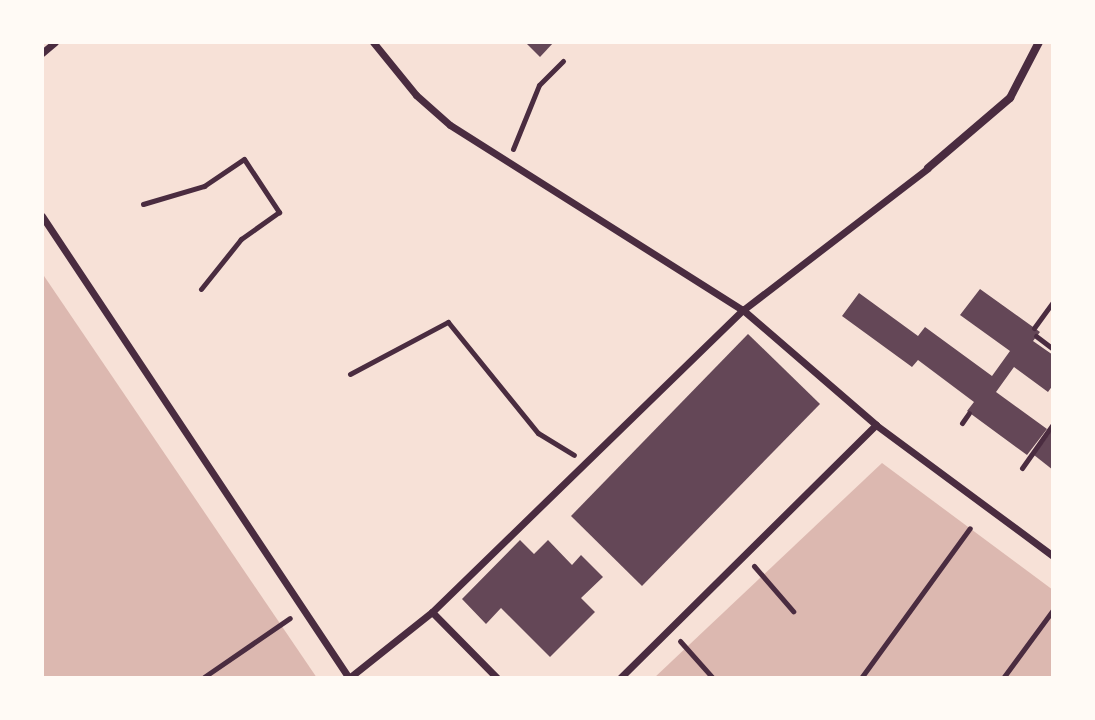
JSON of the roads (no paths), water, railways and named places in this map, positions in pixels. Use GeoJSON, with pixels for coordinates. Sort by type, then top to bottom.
{"type":"FeatureCollection","features":[{"type":"Feature","properties":{"kind":"street"},"geometry":{"type":"LineString","coordinates":[[42,53],[55,42]]}},
{"type":"Feature","properties":{"kind":"street"},"geometry":{"type":"LineString","coordinates":[[373,42],[416,95],[508,162],[743,310],[839,389],[876,425],[1053,556]]}},
{"type":"Feature","properties":{"kind":"street"},"geometry":{"type":"LineString","coordinates":[[42,216],[349,678],[432,612],[743,310],[928,168],[1010,98],[1039,42]]}},
{"type":"Feature","properties":{"kind":"street"},"geometry":{"type":"LineString","coordinates":[[620,678],[743,553],[876,425]]}},
{"type":"Feature","properties":{"kind":"street"},"geometry":{"type":"LineString","coordinates":[[432,612],[497,678]]}}]}
